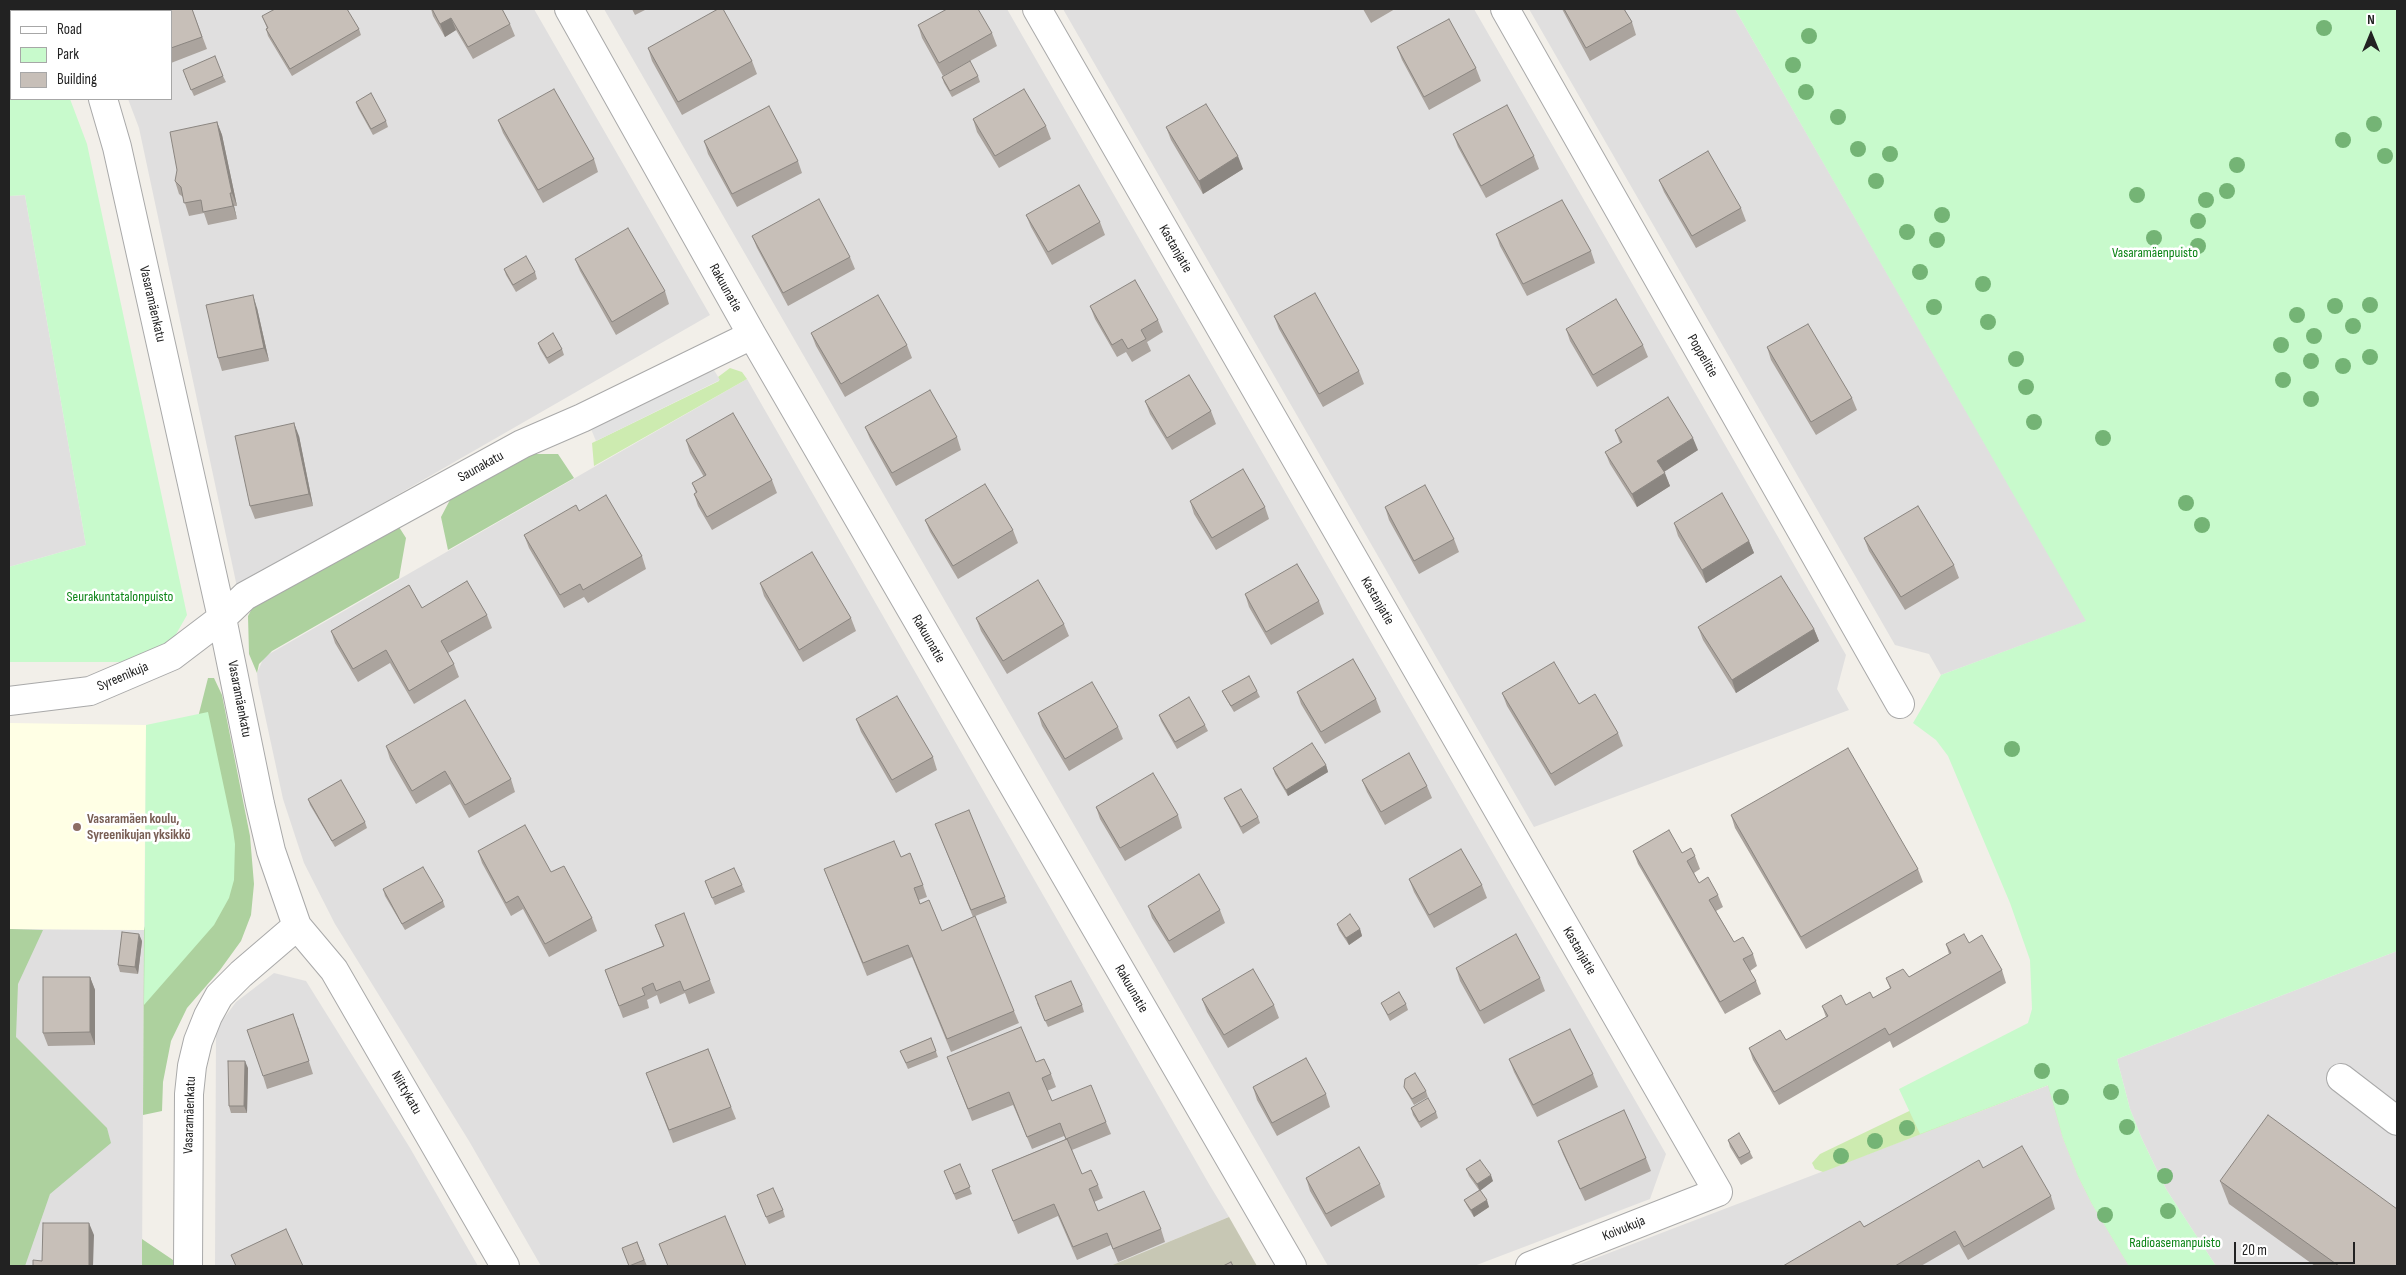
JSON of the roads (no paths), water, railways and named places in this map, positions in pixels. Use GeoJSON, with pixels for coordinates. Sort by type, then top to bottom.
{"type":"FeatureCollection","features":[{"type":"Feature","properties":{"kind":"street","name":"Rakuunatie"},"geometry":{"type":"LineString","coordinates":[[569,9],[752,335],[1292,1266]]}},
{"type":"Feature","properties":{"kind":"street","name":"Kastanjatie"},"geometry":{"type":"LineString","coordinates":[[1037,9],[1718,1192]]}},
{"type":"Feature","properties":{"kind":"street","name":"Poppelitie"},"geometry":{"type":"LineString","coordinates":[[1505,9],[1900,704]]}},
{"type":"Feature","properties":{"kind":"street","name":"Vasaramäenkatu"},"geometry":{"type":"LineString","coordinates":[[103,100],[117,148],[222,618],[262,813],[271,850],[297,926],[241,974],[219,996],[208,1016],[198,1041],[192,1066],[189,1094],[188,1266]]}},
{"type":"Feature","properties":{"kind":"street","name":"Saunakatu"},"geometry":{"type":"LineString","coordinates":[[222,618],[245,596],[522,444],[582,418],[752,335]]}},
{"type":"Feature","properties":{"kind":"street","name":"Syreenikuja"},"geometry":{"type":"LineString","coordinates":[[9,701],[90,691],[172,656],[222,618]]}},
{"type":"Feature","properties":{"kind":"street","name":"Niittykatu"},"geometry":{"type":"LineString","coordinates":[[297,926],[334,970],[505,1266]]}},
{"type":"Feature","properties":{"kind":"street"},"geometry":{"type":"LineString","coordinates":[[2341,1078],[2397,1121]]}},
{"type":"Feature","properties":{"kind":"street","name":"Koivukuja"},"geometry":{"type":"LineString","coordinates":[[1530,1266],[1718,1192]]}},
{"type":"Feature","properties":{"kind":"place","name":"Vasaramäen koulu, Syreenikujan yksikkö"},"geometry":{"type":"Point","coordinates":[77,827]}},
{"type":"Feature","properties":{"kind":"park label","name":"Vasaramäenpuisto"},"geometry":{"type":"Point","coordinates":[2155,253]}},
{"type":"Feature","properties":{"kind":"park label","name":"Seurakuntatalonpuisto"},"geometry":{"type":"Point","coordinates":[120,597]}},
{"type":"Feature","properties":{"kind":"park label","name":"Radioasemanpuisto"},"geometry":{"type":"Point","coordinates":[2175,1243]}}]}
